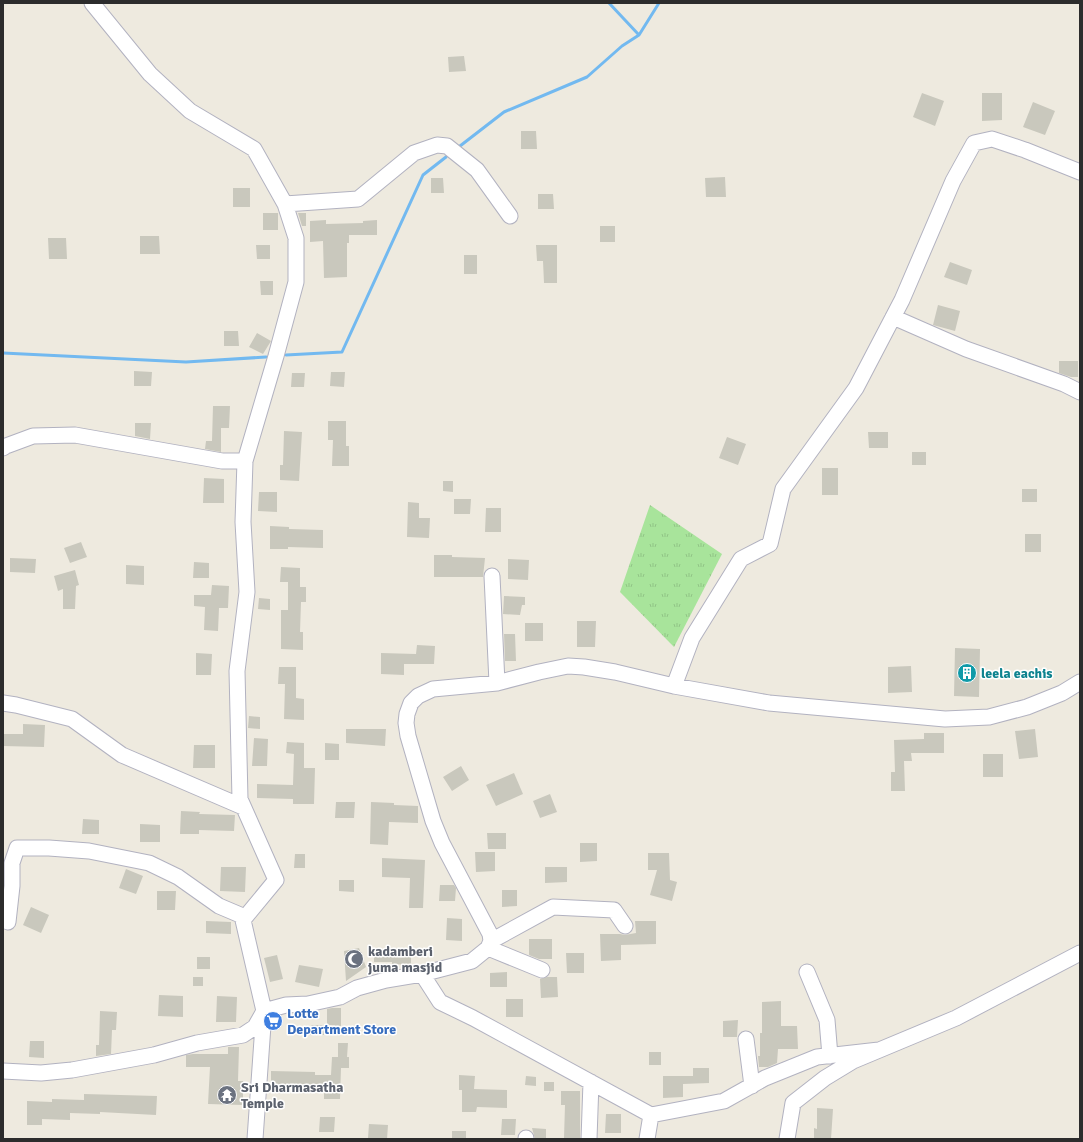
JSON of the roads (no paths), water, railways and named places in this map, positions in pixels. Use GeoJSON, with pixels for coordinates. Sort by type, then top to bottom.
{"type":"FeatureCollection","features":[{"type":"Feature","properties":{"kind":"street"},"geometry":{"type":"LineString","coordinates":[[92,3],[150,74],[190,111],[254,149],[285,204],[296,238],[296,282],[245,461],[244,522],[247,592],[237,671],[240,799],[276,880],[244,920],[264,1011],[255,1139]]}},
{"type":"Feature","properties":{"kind":"street"},"geometry":{"type":"LineString","coordinates":[[674,686],[692,638],[741,559],[770,544],[783,489],[856,388],[902,300],[953,181],[974,143],[992,139],[1080,172]]}},
{"type":"Feature","properties":{"kind":"street"},"geometry":{"type":"LineString","coordinates":[[285,204],[358,199],[414,153],[436,145],[447,146],[477,170],[510,216]]}},
{"type":"Feature","properties":{"kind":"street"},"geometry":{"type":"LineString","coordinates":[[893,317],[966,349],[1064,384],[1080,392]]}},
{"type":"Feature","properties":{"kind":"street"},"geometry":{"type":"LineString","coordinates":[[3,448],[33,436],[75,435],[222,461],[245,461]]}},
{"type":"Feature","properties":{"kind":"street"},"geometry":{"type":"LineString","coordinates":[[492,576],[496,683]]}},
{"type":"Feature","properties":{"kind":"street"},"geometry":{"type":"LineString","coordinates":[[490,944],[490,934],[442,843],[433,821],[416,767],[406,723],[407,714],[411,703],[418,696],[433,690],[496,683],[539,672],[573,666],[615,672],[674,686],[769,703],[945,720],[989,717],[1028,707],[1062,693],[1080,682]]}},
{"type":"Feature","properties":{"kind":"street"},"geometry":{"type":"LineString","coordinates":[[3,703],[72,719],[122,755],[244,807]]}},
{"type":"Feature","properties":{"kind":"street"},"geometry":{"type":"LineString","coordinates":[[8,922],[12,886],[12,862],[17,848],[49,848],[88,851],[149,863],[178,877],[220,906],[245,917]]}},
{"type":"Feature","properties":{"kind":"street"},"geometry":{"type":"LineString","coordinates":[[3,1071],[41,1073],[72,1070],[154,1055],[198,1043],[244,1035],[255,1027],[264,1011],[286,1005],[308,1004],[340,997],[358,988],[386,980],[422,974],[472,961],[490,944],[553,907],[614,910],[625,926]]}},
{"type":"Feature","properties":{"kind":"street"},"geometry":{"type":"LineString","coordinates":[[490,944],[542,970]]}},
{"type":"Feature","properties":{"kind":"street"},"geometry":{"type":"LineString","coordinates":[[787,1139],[793,1103],[825,1078],[853,1061],[956,1018],[1080,953]]}},
{"type":"Feature","properties":{"kind":"street"},"geometry":{"type":"LineString","coordinates":[[807,972],[827,1020],[830,1056]]}},
{"type":"Feature","properties":{"kind":"street"},"geometry":{"type":"LineString","coordinates":[[422,974],[440,1002],[473,1018],[651,1115],[724,1102],[765,1078],[817,1057],[879,1050]]}},
{"type":"Feature","properties":{"kind":"street"},"geometry":{"type":"LineString","coordinates":[[746,1039],[752,1086]]}},
{"type":"Feature","properties":{"kind":"street"},"geometry":{"type":"LineString","coordinates":[[589,1139],[591,1082]]}},
{"type":"Feature","properties":{"kind":"street"},"geometry":{"type":"LineString","coordinates":[[646,1139],[651,1115]]}},
{"type":"Feature","properties":{"kind":"waterway"},"geometry":{"type":"LineString","coordinates":[[460,146],[504,112],[587,77],[622,46],[639,35],[609,3]]}},
{"type":"Feature","properties":{"kind":"waterway"},"geometry":{"type":"LineString","coordinates":[[639,35],[659,3]]}},
{"type":"Feature","properties":{"kind":"waterway"},"geometry":{"type":"LineString","coordinates":[[286,355],[342,352],[423,175],[446,157]]}},
{"type":"Feature","properties":{"kind":"waterway"},"geometry":{"type":"LineString","coordinates":[[3,353],[186,362],[266,357]]}},
{"type":"Feature","properties":{"kind":"place","name":"leela eachis"},"geometry":{"type":"Point","coordinates":[967,673]}},
{"type":"Feature","properties":{"kind":"place","name":"kadamberi juma masjid"},"geometry":{"type":"Point","coordinates":[354,959]}},
{"type":"Feature","properties":{"kind":"place","name":"Lotte Department Store"},"geometry":{"type":"Point","coordinates":[273,1021]}},
{"type":"Feature","properties":{"kind":"place","name":"Sri Dharmasatha Temple"},"geometry":{"type":"Point","coordinates":[227,1095]}}]}
